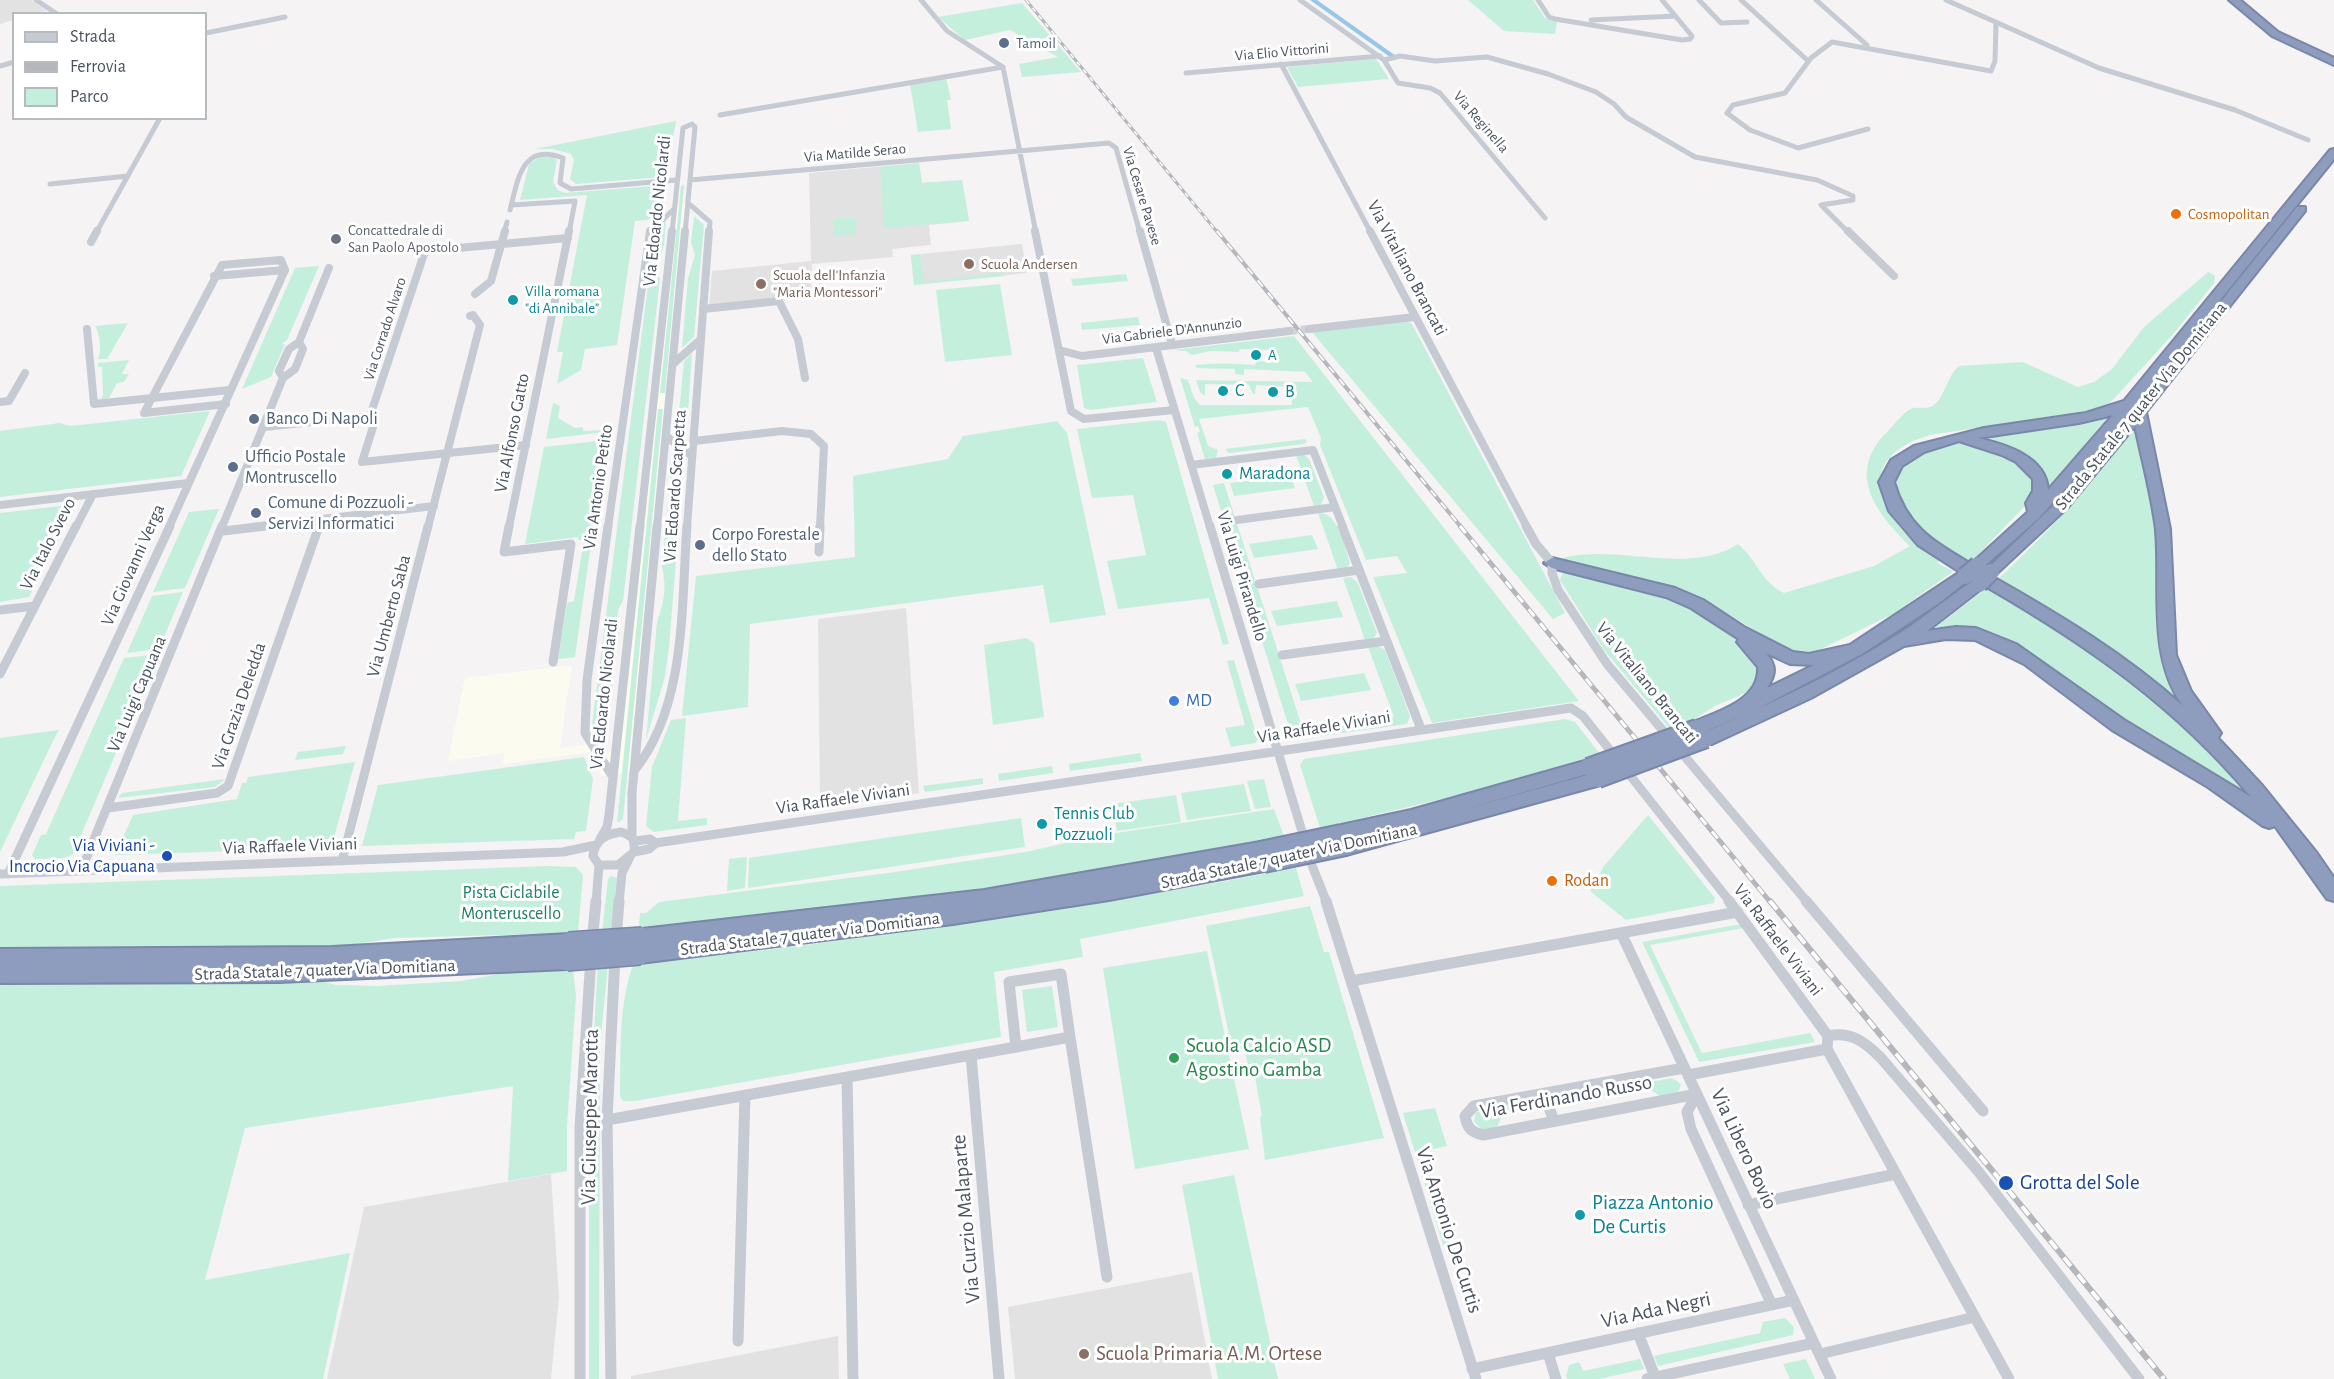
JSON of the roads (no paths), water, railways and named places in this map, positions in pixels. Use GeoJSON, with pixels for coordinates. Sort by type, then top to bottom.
{"type":"FeatureCollection","features":[{"type":"Feature","properties":{"kind":"highway"},"geometry":{"type":"LineString","coordinates":[[2234,0],[2275,34],[2332,60]]}},
{"type":"Feature","properties":{"kind":"highway","name":"Strada Statale 7 quater Via Domitiana"},"geometry":{"type":"LineString","coordinates":[[0,974],[279,973],[641,946],[764,942],[984,913],[1468,816],[1593,773],[1781,706],[1899,641],[2063,504],[2132,408],[2334,152]]}},
{"type":"Feature","properties":{"kind":"highway","name":"Strada Statale 7 quater Via Domitiana"},"geometry":{"type":"LineString","coordinates":[[1701,733],[1749,705],[1856,650],[1978,574],[2132,408],[2334,167]]}},
{"type":"Feature","properties":{"kind":"highway"},"geometry":{"type":"LineString","coordinates":[[2242,776],[2225,747],[2184,694],[2168,655],[2163,529],[2132,408],[2089,417],[1945,438],[1905,455],[1893,467],[1889,490],[1893,503],[1912,531],[1941,554],[2032,604],[2093,644],[2162,697],[2242,776],[2296,840],[2334,893]]}},
{"type":"Feature","properties":{"kind":"highway"},"geometry":{"type":"LineString","coordinates":[[1932,443],[1983,442],[2019,457],[2033,470],[2041,483],[2040,496],[2033,503],[2034,514]]}},
{"type":"Feature","properties":{"kind":"highway"},"geometry":{"type":"LineString","coordinates":[[1552,563],[1670,592],[1697,604],[1738,631],[1775,651],[1796,659],[1821,659],[1835,652],[1856,650]]}},
{"type":"Feature","properties":{"kind":"highway"},"geometry":{"type":"LineString","coordinates":[[1738,631],[1761,656],[1767,671],[1764,684],[1756,691],[1749,705]]}},
{"type":"Feature","properties":{"kind":"highway"},"geometry":{"type":"LineString","coordinates":[[1899,641],[1919,640],[1946,632],[1959,632],[1977,634],[2016,651],[2087,704],[2231,792],[2296,840]]}},
{"type":"Feature","properties":{"kind":"highway","name":"Strada Statale 7 quater Via Domitiana"},"geometry":{"type":"LineString","coordinates":[[0,958],[568,952]]}},
{"type":"Feature","properties":{"kind":"street"},"geometry":{"type":"LineString","coordinates":[[36,0],[54,12]]}},
{"type":"Feature","properties":{"kind":"street"},"geometry":{"type":"LineString","coordinates":[[921,0],[947,31],[1004,67],[1071,411],[1078,418],[1090,419],[1174,410]]}},
{"type":"Feature","properties":{"kind":"street","name":"Via Reginella"},"geometry":{"type":"LineString","coordinates":[[1300,0],[1385,58],[1398,83],[1430,88],[1440,93],[1545,218]]}},
{"type":"Feature","properties":{"kind":"street"},"geometry":{"type":"LineString","coordinates":[[1538,0],[1552,18],[1682,40],[1690,39],[1692,36],[1662,0]]}},
{"type":"Feature","properties":{"kind":"street"},"geometry":{"type":"LineString","coordinates":[[1699,0],[1721,23],[1747,22]]}},
{"type":"Feature","properties":{"kind":"street"},"geometry":{"type":"LineString","coordinates":[[1741,0],[1806,59]]}},
{"type":"Feature","properties":{"kind":"street"},"geometry":{"type":"LineString","coordinates":[[1816,0],[1867,45]]}},
{"type":"Feature","properties":{"kind":"street"},"geometry":{"type":"LineString","coordinates":[[1946,0],[2099,68],[2235,110],[2308,140]]}},
{"type":"Feature","properties":{"kind":"street"},"geometry":{"type":"LineString","coordinates":[[1576,21],[1675,16]]}},
{"type":"Feature","properties":{"kind":"street"},"geometry":{"type":"LineString","coordinates":[[207,33],[232,29],[240,24],[285,17]]}},
{"type":"Feature","properties":{"kind":"street"},"geometry":{"type":"LineString","coordinates":[[1868,129],[1798,148],[1750,130],[1727,113],[1733,105],[1785,93],[1811,58],[1832,42],[1991,71],[1995,61],[1996,23]]}},
{"type":"Feature","properties":{"kind":"street","name":"Via Elio Vittorini"},"geometry":{"type":"LineString","coordinates":[[1186,73],[1400,56],[1435,61],[1487,57],[1548,74],[1596,92],[1614,104],[1626,117],[1695,157],[1817,180],[1853,196],[1853,200],[1821,205],[1894,276]]}},
{"type":"Feature","properties":{"kind":"street","name":"Via Vitaliano Brancati"},"geometry":{"type":"LineString","coordinates":[[1281,64],[1536,544],[1552,563],[1552,573],[1558,590],[1607,664],[1983,1112]]}},
{"type":"Feature","properties":{"kind":"street"},"geometry":{"type":"LineString","coordinates":[[720,115],[1004,67]]}},
{"type":"Feature","properties":{"kind":"street"},"geometry":{"type":"LineString","coordinates":[[91,242],[159,120]]}},
{"type":"Feature","properties":{"kind":"street","name":"Via Edoardo Nicolardi"},"geometry":{"type":"LineString","coordinates":[[598,842],[607,827],[683,128],[690,124],[695,127],[634,771],[630,824],[633,838]]}},
{"type":"Feature","properties":{"kind":"street","name":"Via Cesare Pavese"},"geometry":{"type":"LineString","coordinates":[[1021,149],[1100,142],[1109,143],[1116,148],[1172,344]]}},
{"type":"Feature","properties":{"kind":"street","name":"Via Matilde Serao"},"geometry":{"type":"LineString","coordinates":[[690,180],[1021,149]]}},
{"type":"Feature","properties":{"kind":"street"},"geometry":{"type":"LineString","coordinates":[[475,294],[492,281],[522,165],[531,157],[552,154],[563,158],[560,183],[571,189],[677,180]]}},
{"type":"Feature","properties":{"kind":"street"},"geometry":{"type":"LineString","coordinates":[[51,184],[128,176]]}},
{"type":"Feature","properties":{"kind":"street","name":"Via Alfonso Gatto"},"geometry":{"type":"LineString","coordinates":[[509,214],[575,200],[504,552],[571,544],[553,662]]}},
{"type":"Feature","properties":{"kind":"street","name":"Via Edoardo Scarpetta"},"geometry":{"type":"LineString","coordinates":[[634,771],[645,760],[654,743],[672,682],[677,652],[710,222],[688,203]]}},
{"type":"Feature","properties":{"kind":"street","name":"Via Antonio Petito"},"geometry":{"type":"LineString","coordinates":[[611,774],[585,733],[587,680],[649,232],[674,209]]}},
{"type":"Feature","properties":{"kind":"street","name":"Via Corrado Alvaro"},"geometry":{"type":"LineString","coordinates":[[446,454],[362,462],[373,427],[374,419],[370,416],[425,251],[568,238]]}},
{"type":"Feature","properties":{"kind":"street"},"geometry":{"type":"LineString","coordinates":[[299,342],[303,349],[294,369],[283,378],[279,370],[289,349],[299,342],[330,268]]}},
{"type":"Feature","properties":{"kind":"street","name":"Via Giovanni Verga"},"geometry":{"type":"LineString","coordinates":[[4,874],[226,404],[230,390],[285,270],[214,276],[152,398]]}},
{"type":"Feature","properties":{"kind":"street"},"geometry":{"type":"LineString","coordinates":[[703,309],[779,302],[798,339],[805,378]]}},
{"type":"Feature","properties":{"kind":"street","name":"Via Umberto Saba"},"geometry":{"type":"LineString","coordinates":[[342,861],[480,325],[473,315],[470,316]]}},
{"type":"Feature","properties":{"kind":"street"},"geometry":{"type":"LineString","coordinates":[[1309,329],[1415,317]]}},
{"type":"Feature","properties":{"kind":"street"},"geometry":{"type":"LineString","coordinates":[[87,329],[94,404],[230,390]]}},
{"type":"Feature","properties":{"kind":"street","name":"Via Gabriele D'Annunzio"},"geometry":{"type":"LineString","coordinates":[[1059,350],[1082,356],[1289,331]]}},
{"type":"Feature","properties":{"kind":"street"},"geometry":{"type":"LineString","coordinates":[[673,364],[701,339]]}},
{"type":"Feature","properties":{"kind":"street","name":"Via Luigi Pirandello"},"geometry":{"type":"LineString","coordinates":[[1156,348],[1278,751],[1351,981]]}},
{"type":"Feature","properties":{"kind":"street"},"geometry":{"type":"LineString","coordinates":[[1063,369],[1067,363],[1082,356]]}},
{"type":"Feature","properties":{"kind":"street"},"geometry":{"type":"LineString","coordinates":[[0,402],[9,400],[25,373]]}},
{"type":"Feature","properties":{"kind":"street","name":"Via Luigi Capuana"},"geometry":{"type":"LineString","coordinates":[[81,871],[223,531],[283,378]]}},
{"type":"Feature","properties":{"kind":"street"},"geometry":{"type":"LineString","coordinates":[[152,398],[144,412],[226,404]]}},
{"type":"Feature","properties":{"kind":"street"},"geometry":{"type":"LineString","coordinates":[[652,402],[669,400]]}},
{"type":"Feature","properties":{"kind":"street"},"geometry":{"type":"LineString","coordinates":[[264,427],[370,416]]}},
{"type":"Feature","properties":{"kind":"street"},"geometry":{"type":"LineString","coordinates":[[694,441],[782,431],[811,434],[824,446],[819,552]]}},
{"type":"Feature","properties":{"kind":"street"},"geometry":{"type":"LineString","coordinates":[[666,436],[692,456]]}},
{"type":"Feature","properties":{"kind":"street"},"geometry":{"type":"LineString","coordinates":[[446,454],[526,445]]}},
{"type":"Feature","properties":{"kind":"street"},"geometry":{"type":"LineString","coordinates":[[1191,465],[1313,450],[1421,729]]}},
{"type":"Feature","properties":{"kind":"street"},"geometry":{"type":"LineString","coordinates":[[0,505],[188,483]]}},
{"type":"Feature","properties":{"kind":"street","name":"Via Italo Svevo"},"geometry":{"type":"LineString","coordinates":[[0,674],[93,494]]}},
{"type":"Feature","properties":{"kind":"street"},"geometry":{"type":"LineString","coordinates":[[223,531],[434,506]]}},
{"type":"Feature","properties":{"kind":"street"},"geometry":{"type":"LineString","coordinates":[[1238,520],[1335,507]]}},
{"type":"Feature","properties":{"kind":"street","name":"Via Grazia Deledda"},"geometry":{"type":"LineString","coordinates":[[108,808],[217,793],[228,786],[321,519]]}},
{"type":"Feature","properties":{"kind":"street"},"geometry":{"type":"LineString","coordinates":[[1259,584],[1359,570]]}},
{"type":"Feature","properties":{"kind":"street"},"geometry":{"type":"LineString","coordinates":[[0,610],[35,606]]}},
{"type":"Feature","properties":{"kind":"street"},"geometry":{"type":"LineString","coordinates":[[1282,655],[1386,641]]}},
{"type":"Feature","properties":{"kind":"street","name":"Via Raffaele Viviani"},"geometry":{"type":"LineString","coordinates":[[656,843],[1566,708],[1576,710],[1738,912],[1828,1036]]}},
{"type":"Feature","properties":{"kind":"street"},"geometry":{"type":"LineString","coordinates":[[621,832],[633,838],[650,839],[656,843],[649,849],[632,855],[611,867],[580,856],[574,851],[621,832]]}},
{"type":"Feature","properties":{"kind":"street"},"geometry":{"type":"LineString","coordinates":[[632,855],[633,838]]}},
{"type":"Feature","properties":{"kind":"street"},"geometry":{"type":"LineString","coordinates":[[596,860],[598,842]]}},
{"type":"Feature","properties":{"kind":"street","name":"Via Raffaele Viviani"},"geometry":{"type":"LineString","coordinates":[[4,874],[574,851]]}},
{"type":"Feature","properties":{"kind":"street","name":"Via Giuseppe Marotta"},"geometry":{"type":"LineString","coordinates":[[611,1379],[607,1120],[619,892],[622,873],[632,855]]}},
{"type":"Feature","properties":{"kind":"street","name":"Via Giuseppe Marotta"},"geometry":{"type":"LineString","coordinates":[[580,1379],[580,1128],[596,860]]}},
{"type":"Feature","properties":{"kind":"street"},"geometry":{"type":"LineString","coordinates":[[1351,981],[1738,912]]}},
{"type":"Feature","properties":{"kind":"street","name":"Via Libero Bovio"},"geometry":{"type":"LineString","coordinates":[[1622,934],[1831,1379]]}},
{"type":"Feature","properties":{"kind":"street"},"geometry":{"type":"LineString","coordinates":[[1016,1047],[1009,982],[1061,974],[1107,1277]]}},
{"type":"Feature","properties":{"kind":"street","name":"Via Antonio De Curtis"},"geometry":{"type":"LineString","coordinates":[[1351,981],[1474,1374]]}},
{"type":"Feature","properties":{"kind":"street"},"geometry":{"type":"LineString","coordinates":[[2009,1379],[1827,1049],[1828,1036],[1842,1034],[1868,1044],[1992,1189],[2139,1379]]}},
{"type":"Feature","properties":{"kind":"street"},"geometry":{"type":"LineString","coordinates":[[607,1120],[1070,1037]]}},
{"type":"Feature","properties":{"kind":"street","name":"Via Ferdinando Russo"},"geometry":{"type":"LineString","coordinates":[[1697,1094],[1483,1134],[1474,1133],[1466,1124],[1465,1116],[1474,1106],[1827,1049]]}},
{"type":"Feature","properties":{"kind":"street","name":"Via Curzio Malaparte"},"geometry":{"type":"LineString","coordinates":[[972,1055],[999,1379]]}},
{"type":"Feature","properties":{"kind":"street"},"geometry":{"type":"LineString","coordinates":[[848,1077],[853,1379]]}},
{"type":"Feature","properties":{"kind":"street"},"geometry":{"type":"LineString","coordinates":[[1544,1094],[1554,1121]]}},
{"type":"Feature","properties":{"kind":"street"},"geometry":{"type":"LineString","coordinates":[[1697,1094],[1687,1112],[1691,1129],[1772,1305]]}},
{"type":"Feature","properties":{"kind":"street"},"geometry":{"type":"LineString","coordinates":[[738,1341],[746,1095]]}},
{"type":"Feature","properties":{"kind":"street"},"geometry":{"type":"LineString","coordinates":[[1748,1205],[1896,1174]]}},
{"type":"Feature","properties":{"kind":"street","name":"Via Ada Negri"},"geometry":{"type":"LineString","coordinates":[[1474,1374],[1548,1353],[1794,1300]]}},
{"type":"Feature","properties":{"kind":"street"},"geometry":{"type":"LineString","coordinates":[[1638,1333],[1651,1378],[1975,1317]]}},
{"type":"Feature","properties":{"kind":"street"},"geometry":{"type":"LineString","coordinates":[[1548,1353],[1556,1379]]}},
{"type":"Feature","properties":{"kind":"waterway"},"geometry":{"type":"LineString","coordinates":[[1313,0],[1392,56]]}},
{"type":"Feature","properties":{"kind":"tunnel"},"geometry":{"type":"LineString","coordinates":[[1289,331],[1309,329]]}},
{"type":"Feature","properties":{"kind":"railway"},"geometry":{"type":"LineString","coordinates":[[1026,0],[1218,233]]}},
{"type":"Feature","properties":{"kind":"railway"},"geometry":{"type":"LineString","coordinates":[[1217,231],[1461,527]]}},
{"type":"Feature","properties":{"kind":"railway"},"geometry":{"type":"LineString","coordinates":[[1460,526],[1771,903]]}},
{"type":"Feature","properties":{"kind":"railway"},"geometry":{"type":"LineString","coordinates":[[1770,901],[2164,1379]]}},
{"type":"Feature","properties":{"kind":"place","name":"Tamoil"},"geometry":{"type":"Point","coordinates":[1004,43]}},
{"type":"Feature","properties":{"kind":"place","name":"Cosmopolitan"},"geometry":{"type":"Point","coordinates":[2176,214]}},
{"type":"Feature","properties":{"kind":"place","name":"Concattedrale di San Paolo Apostolo"},"geometry":{"type":"Point","coordinates":[336,239]}},
{"type":"Feature","properties":{"kind":"place","name":"Scuola Andersen"},"geometry":{"type":"Point","coordinates":[969,264]}},
{"type":"Feature","properties":{"kind":"place","name":"Scuola dell'Infanzia \"Maria Montessori\""},"geometry":{"type":"Point","coordinates":[761,284]}},
{"type":"Feature","properties":{"kind":"place","name":"Villa romana \"di Annibale\""},"geometry":{"type":"Point","coordinates":[513,300]}},
{"type":"Feature","properties":{"kind":"place","name":"A"},"geometry":{"type":"Point","coordinates":[1256,355]}},
{"type":"Feature","properties":{"kind":"place","name":"C"},"geometry":{"type":"Point","coordinates":[1223,391]}},
{"type":"Feature","properties":{"kind":"place","name":"B"},"geometry":{"type":"Point","coordinates":[1273,392]}},
{"type":"Feature","properties":{"kind":"place","name":"Banco Di Napoli"},"geometry":{"type":"Point","coordinates":[254,419]}},
{"type":"Feature","properties":{"kind":"place","name":"Ufficio Postale Montruscello"},"geometry":{"type":"Point","coordinates":[233,467]}},
{"type":"Feature","properties":{"kind":"place","name":"Maradona"},"geometry":{"type":"Point","coordinates":[1227,474]}},
{"type":"Feature","properties":{"kind":"place","name":"Comune di Pozzuoli - Servizi Informatici"},"geometry":{"type":"Point","coordinates":[256,513]}},
{"type":"Feature","properties":{"kind":"place","name":"Corpo Forestale dello Stato"},"geometry":{"type":"Point","coordinates":[700,545]}},
{"type":"Feature","properties":{"kind":"place","name":"MD"},"geometry":{"type":"Point","coordinates":[1174,701]}},
{"type":"Feature","properties":{"kind":"place","name":"Tennis Club Pozzuoli"},"geometry":{"type":"Point","coordinates":[1042,824]}},
{"type":"Feature","properties":{"kind":"place","name":"Via Viviani - Incrocio Via Capuana"},"geometry":{"type":"Point","coordinates":[167,856]}},
{"type":"Feature","properties":{"kind":"place","name":"Rodan"},"geometry":{"type":"Point","coordinates":[1552,881]}},
{"type":"Feature","properties":{"kind":"place","name":"Scuola Calcio ASD Agostino Gamba"},"geometry":{"type":"Point","coordinates":[1174,1058]}},
{"type":"Feature","properties":{"kind":"place","name":"Grotta del Sole"},"geometry":{"type":"Point","coordinates":[2006,1183]}},
{"type":"Feature","properties":{"kind":"place","name":"Piazza Antonio De Curtis"},"geometry":{"type":"Point","coordinates":[1580,1215]}},
{"type":"Feature","properties":{"kind":"place","name":"Scuola Primaria A.M. Ortese"},"geometry":{"type":"Point","coordinates":[1084,1354]}},
{"type":"Feature","properties":{"kind":"park label","name":"Pista Ciclabile Monteruscello"},"geometry":{"type":"Point","coordinates":[511,903]}}]}
